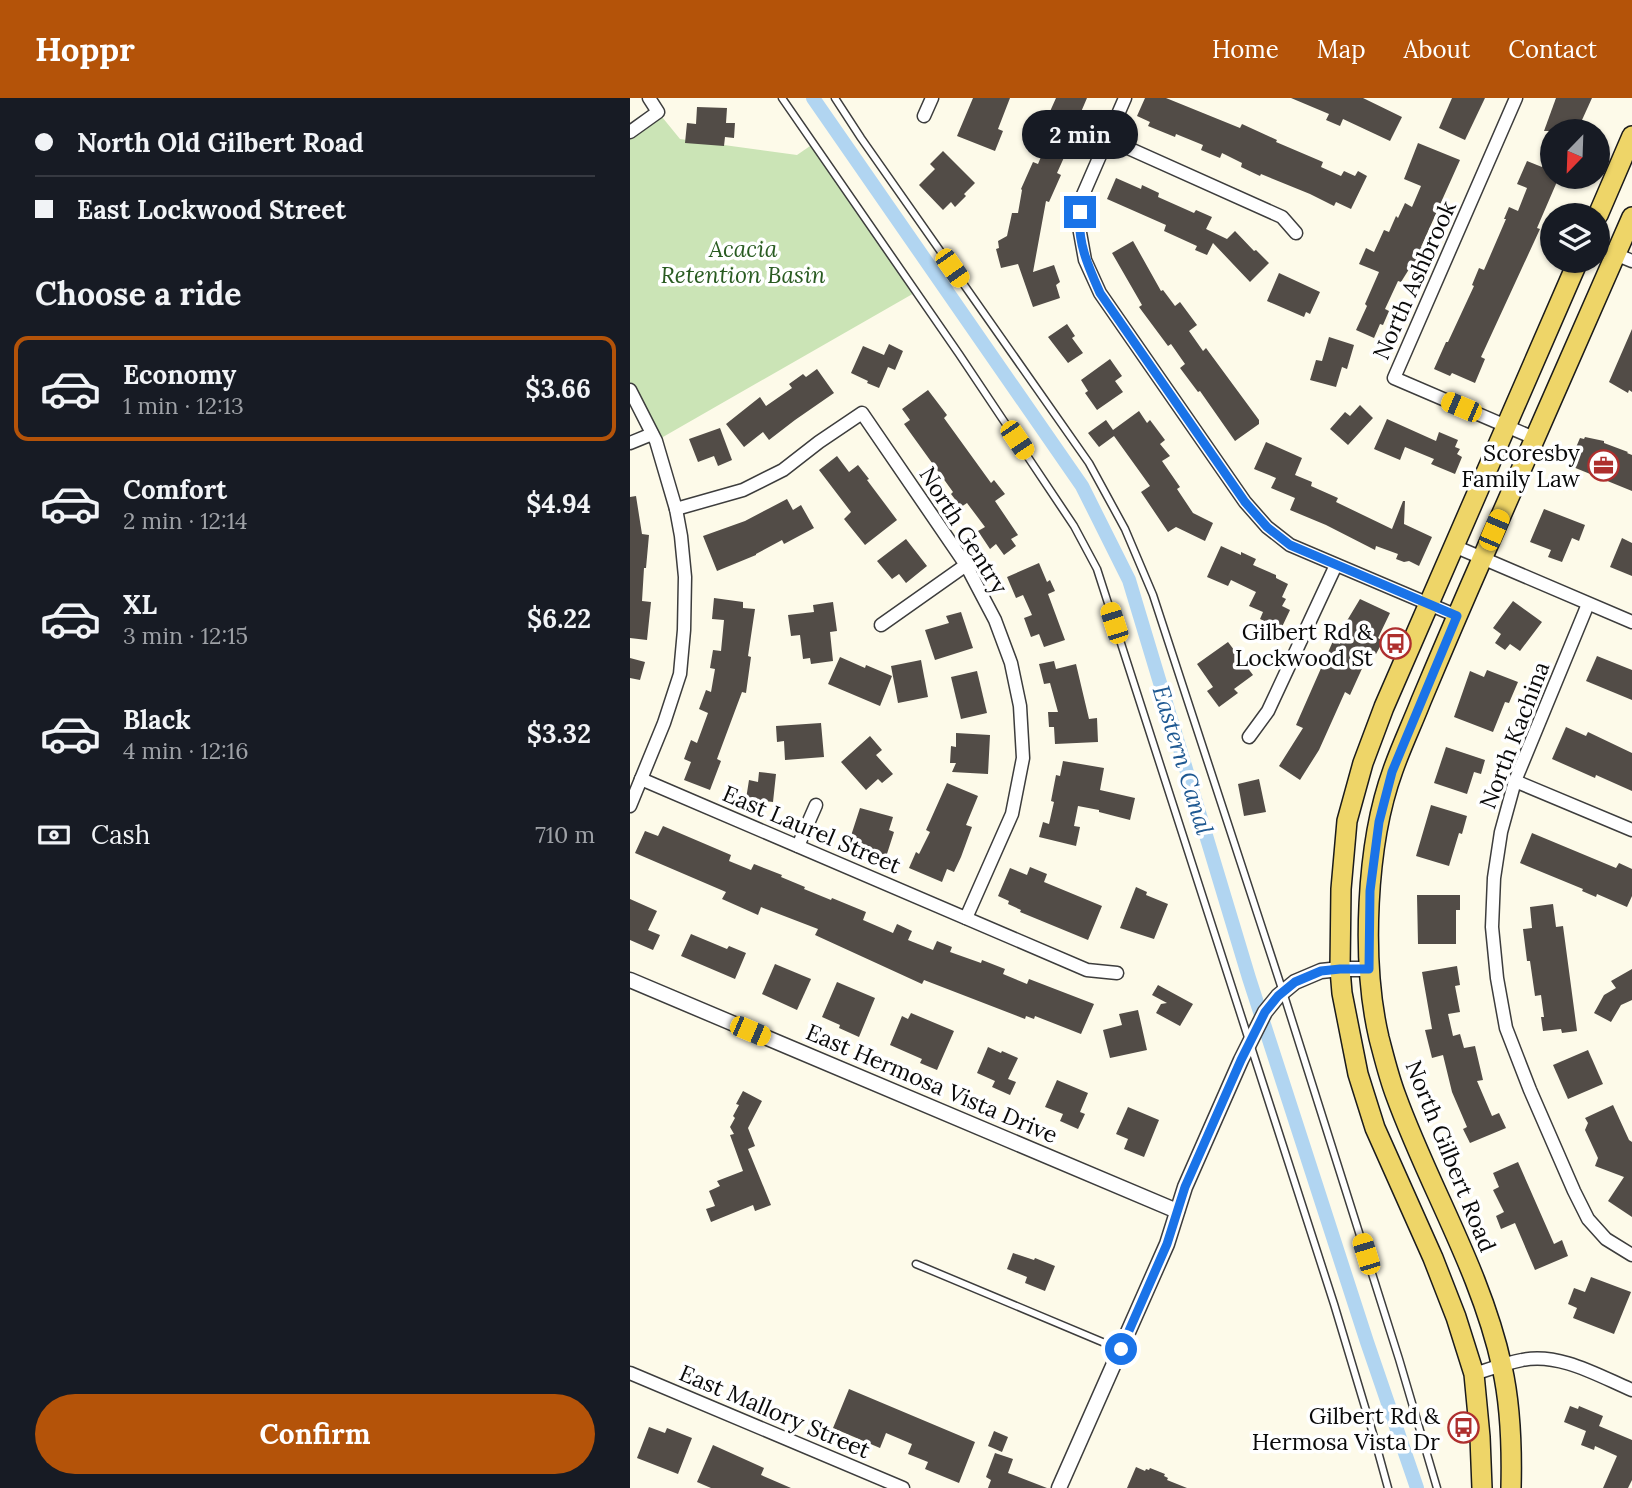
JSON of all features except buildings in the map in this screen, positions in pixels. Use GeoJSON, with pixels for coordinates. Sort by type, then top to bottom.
{"type":"FeatureCollection","features":[{"type":"Feature","properties":{"kind":"main road"},"geometry":{"type":"LineString","coordinates":[[1603,203],[1632,136]]}},
{"type":"Feature","properties":{"kind":"main road","name":"North Gilbert Road"},"geometry":{"type":"LineString","coordinates":[[1511,1488],[1512,1450],[1502,1365],[1462,1247],[1395,1095],[1378,1034],[1369,969],[1370,891],[1379,822],[1392,772],[1482,558],[1632,217]]}},
{"type":"Feature","properties":{"kind":"main road"},"geometry":{"type":"LineString","coordinates":[[1482,1488],[1474,1374],[1456,1317],[1433,1258],[1375,1128],[1358,1074],[1340,969],[1341,889],[1347,821],[1363,763],[1389,696],[1573,273]]}},
{"type":"Feature","properties":{"kind":"street"},"geometry":{"type":"LineString","coordinates":[[630,132],[658,112],[649,98]]}},
{"type":"Feature","properties":{"kind":"street"},"geometry":{"type":"LineString","coordinates":[[924,116],[932,98]]}},
{"type":"Feature","properties":{"kind":"street"},"geometry":{"type":"LineString","coordinates":[[1125,98],[1082,197],[1079,227],[1086,260],[1100,293],[1245,502],[1267,527],[1290,545],[1457,616]]}},
{"type":"Feature","properties":{"kind":"street","name":"North Ashbrook"},"geometry":{"type":"LineString","coordinates":[[1516,98],[1394,378],[1534,438]]}},
{"type":"Feature","properties":{"kind":"street"},"geometry":{"type":"LineString","coordinates":[[1108,139],[1282,217],[1296,233]]}},
{"type":"Feature","properties":{"kind":"street"},"geometry":{"type":"LineString","coordinates":[[630,390],[652,434],[676,509],[685,577],[680,674],[664,723],[630,806]]}},
{"type":"Feature","properties":{"kind":"street","name":"North Gentry"},"geometry":{"type":"LineString","coordinates":[[676,509],[743,490],[783,470],[862,413],[966,565],[995,620],[1011,663],[1020,706],[1023,758],[1012,814],[966,918]]}},
{"type":"Feature","properties":{"kind":"street"},"geometry":{"type":"LineString","coordinates":[[630,443],[652,434]]}},
{"type":"Feature","properties":{"kind":"street"},"geometry":{"type":"LineString","coordinates":[[1454,546],[1632,622]]}},
{"type":"Feature","properties":{"kind":"street"},"geometry":{"type":"LineString","coordinates":[[881,625],[966,565]]}},
{"type":"Feature","properties":{"kind":"street"},"geometry":{"type":"LineString","coordinates":[[1249,737],[1268,711],[1336,565]]}},
{"type":"Feature","properties":{"kind":"street","name":"North Kachina"},"geometry":{"type":"LineString","coordinates":[[1588,604],[1515,781],[1501,832],[1492,927],[1506,1028],[1530,1090],[1588,1219],[1606,1239],[1632,1255]]}},
{"type":"Feature","properties":{"kind":"street","name":"East Laurel Street"},"geometry":{"type":"LineString","coordinates":[[641,779],[1087,970],[1116,973]]}},
{"type":"Feature","properties":{"kind":"street"},"geometry":{"type":"LineString","coordinates":[[1515,781],[1632,830]]}},
{"type":"Feature","properties":{"kind":"street"},"geometry":{"type":"LineString","coordinates":[[798,846],[816,806]]}},
{"type":"Feature","properties":{"kind":"street"},"geometry":{"type":"LineString","coordinates":[[1059,1488],[1167,1244],[1185,1187],[1265,1012],[1280,994],[1295,982],[1321,971],[1369,969]]}},
{"type":"Feature","properties":{"kind":"street","name":"East Hermosa Vista Drive"},"geometry":{"type":"LineString","coordinates":[[630,980],[1177,1211]]}},
{"type":"Feature","properties":{"kind":"street"},"geometry":{"type":"LineString","coordinates":[[1474,1374],[1523,1359],[1542,1358],[1567,1364],[1632,1390]]}},
{"type":"Feature","properties":{"kind":"street","name":"East Mallory Street"},"geometry":{"type":"LineString","coordinates":[[630,1373],[903,1488]]}},
{"type":"Feature","properties":{"kind":"lane"},"geometry":{"type":"LineString","coordinates":[[782,98],[1074,526],[1097,569],[1251,1040],[1334,1304],[1388,1488]]}},
{"type":"Feature","properties":{"kind":"lane"},"geometry":{"type":"LineString","coordinates":[[835,98],[1089,463],[1125,529],[1153,595],[1399,1359],[1437,1488]]}},
{"type":"Feature","properties":{"kind":"lane"},"geometry":{"type":"LineString","coordinates":[[916,1264],[1121,1349]]}},
{"type":"Feature","properties":{"kind":"green space","name":"Acacia Retention Basin"},"geometry":{"type":"Polygon","coordinates":[[[658,112],[680,139],[797,155],[813,144],[916,292],[656,441],[630,390],[630,132],[658,112]]]}},
{"type":"Feature","properties":{"kind":"waterway","name":"Eastern Canal"},"geometry":{"type":"LineString","coordinates":[[813,98],[1082,486],[1129,580],[1249,978],[1417,1488]]}},
{"type":"Feature","properties":{"kind":"place","name":"Scoresby Family Law"},"geometry":{"type":"Point","coordinates":[1603,465]}},
{"type":"Feature","properties":{"kind":"place","name":"Gilbert Rd & Lockwood St"},"geometry":{"type":"Point","coordinates":[1396,644]}},
{"type":"Feature","properties":{"kind":"place","name":"Gilbert Rd & Hermosa Vista Dr"},"geometry":{"type":"Point","coordinates":[1463,1428]}},
{"type":"Feature","properties":{"kind":"route"},"geometry":{"type":"LineString","coordinates":[[1080,212],[1079,227],[1086,260],[1100,293],[1245,502],[1267,527],[1290,545],[1457,616],[1392,772],[1379,822],[1370,891],[1369,969],[1321,971],[1295,982],[1278,996],[1265,1012],[1185,1187],[1167,1244],[1121,1349]]}}]}
